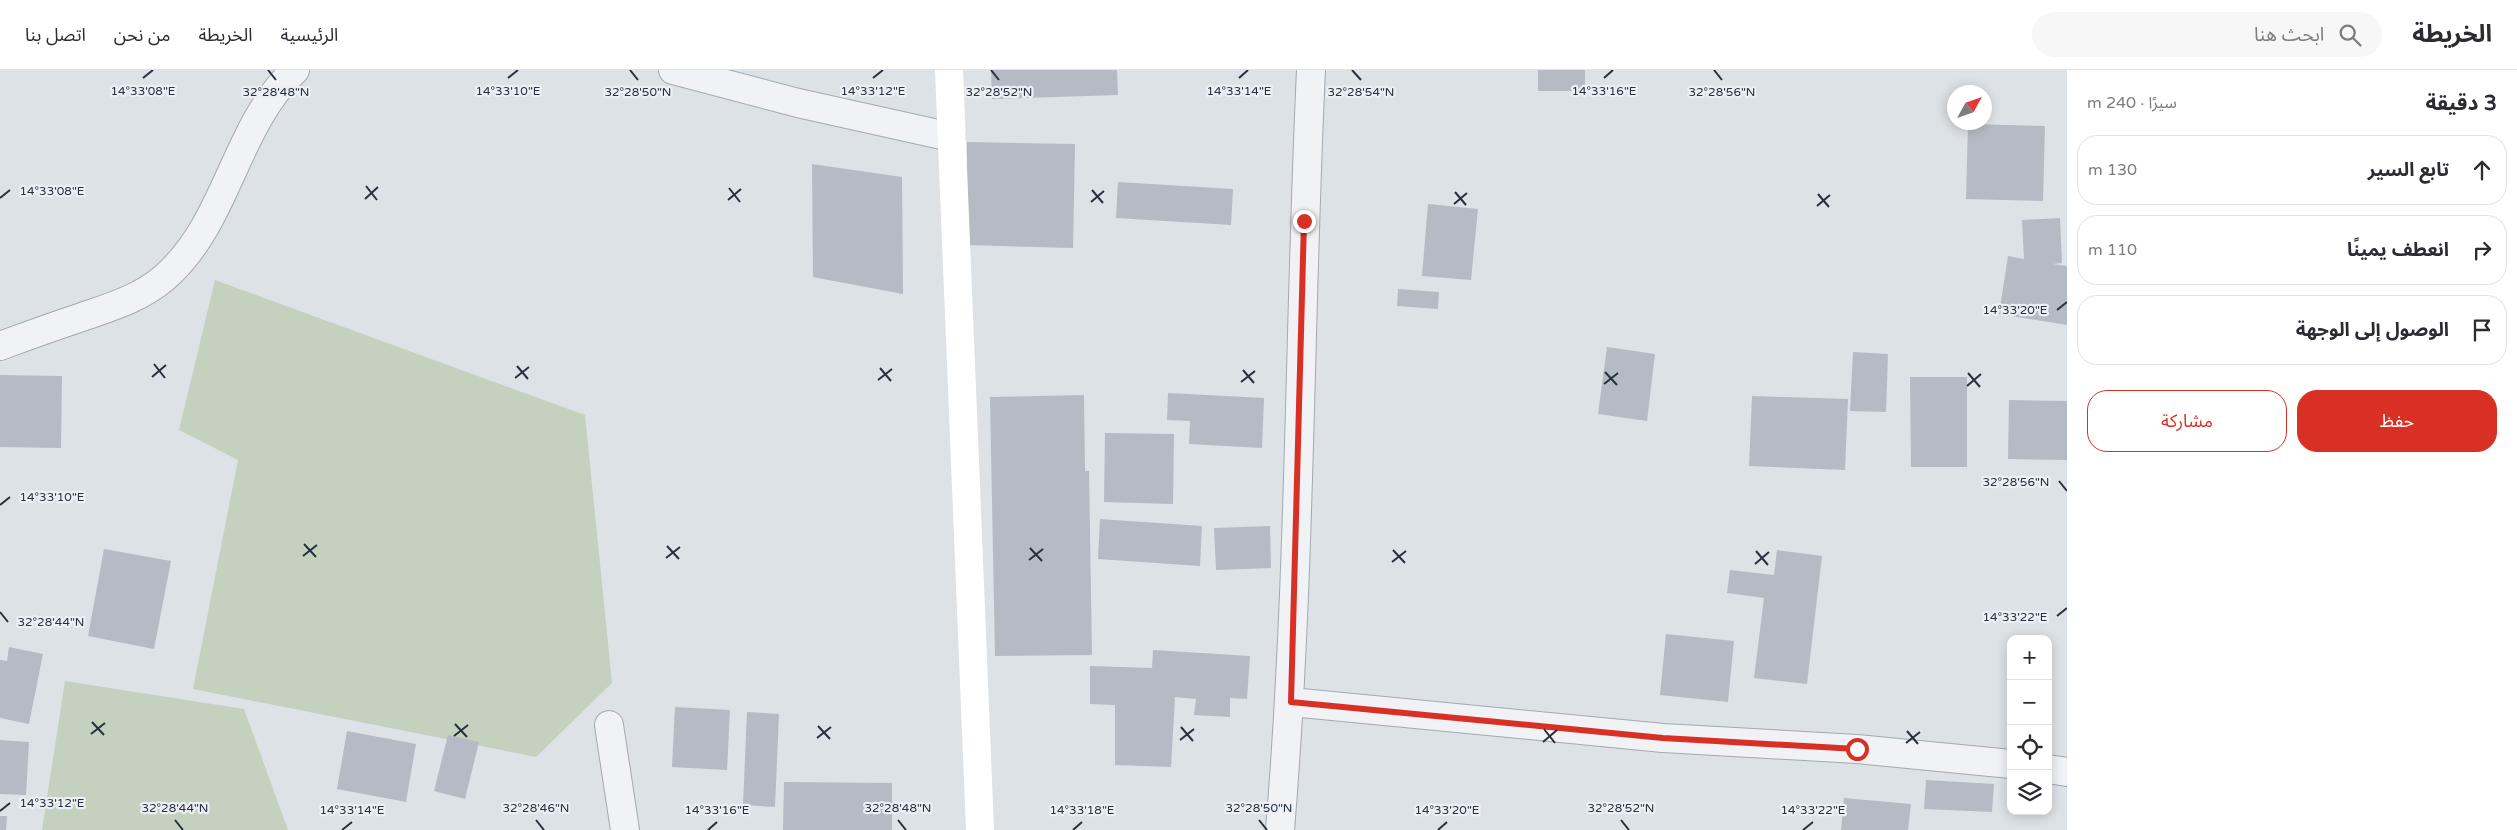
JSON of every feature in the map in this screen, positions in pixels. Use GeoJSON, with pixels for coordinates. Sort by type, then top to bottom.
{"type":"FeatureCollection","features":[{"type":"Feature","properties":{"kind":"main road"},"geometry":{"type":"LineString","coordinates":[[949,70],[980,830]]}},
{"type":"Feature","properties":{"kind":"street"},"geometry":{"type":"LineString","coordinates":[[0,346],[131,299],[165,278],[198,238],[249,134],[278,86],[295,70]]}},
{"type":"Feature","properties":{"kind":"street"},"geometry":{"type":"LineString","coordinates":[[673,70],[798,103],[951,137]]}},
{"type":"Feature","properties":{"kind":"street"},"geometry":{"type":"LineString","coordinates":[[1280,830],[1291,702],[1304,231],[1312,70]]}},
{"type":"Feature","properties":{"kind":"street"},"geometry":{"type":"LineString","coordinates":[[1291,702],[1663,738],[1857,749],[2007,764]]}},
{"type":"Feature","properties":{"kind":"street"},"geometry":{"type":"LineString","coordinates":[[608,725],[625,830]]}},
{"type":"Feature","properties":{"kind":"street"},"geometry":{"type":"LineString","coordinates":[[2052,770],[2067,772]]}},
{"type":"Feature","properties":{"kind":"green space"},"geometry":{"type":"Polygon","coordinates":[[[215,280],[585,415],[612,683],[536,757],[193,689],[238,460],[179,430],[215,280]]]}},
{"type":"Feature","properties":{"kind":"green space"},"geometry":{"type":"Polygon","coordinates":[[[65,681],[244,709],[288,830],[42,830],[65,681]]]}},
{"type":"Feature","properties":{"kind":"building"},"geometry":{"type":"Polygon","coordinates":[[[991,70],[1117,70],[1118,95],[992,99],[991,70]]]}},
{"type":"Feature","properties":{"kind":"building"},"geometry":{"type":"Polygon","coordinates":[[[1538,70],[1585,70],[1585,91],[1538,91],[1538,70]]]}},
{"type":"Feature","properties":{"kind":"building"},"geometry":{"type":"Polygon","coordinates":[[[1992,125],[2045,126],[2043,201],[1966,199],[1968,130],[1992,130],[1992,125]]]}},
{"type":"Feature","properties":{"kind":"building"},"geometry":{"type":"Polygon","coordinates":[[[967,142],[1075,144],[1073,248],[966,245],[967,142]]]}},
{"type":"Feature","properties":{"kind":"building"},"geometry":{"type":"Polygon","coordinates":[[[812,164],[902,177],[903,294],[813,277],[812,164]]]}},
{"type":"Feature","properties":{"kind":"building"},"geometry":{"type":"Polygon","coordinates":[[[1118,182],[1233,189],[1231,225],[1116,218],[1118,182]]]}},
{"type":"Feature","properties":{"kind":"building"},"geometry":{"type":"Polygon","coordinates":[[[1428,204],[1478,209],[1471,280],[1422,276],[1428,204]]]}},
{"type":"Feature","properties":{"kind":"building"},"geometry":{"type":"Polygon","coordinates":[[[2060,218],[2062,263],[2053,264],[2067,266],[2067,325],[1999,314],[2008,256],[2024,259],[2022,220],[2060,218]]]}},
{"type":"Feature","properties":{"kind":"building"},"geometry":{"type":"Polygon","coordinates":[[[1398,289],[1439,292],[1438,309],[1397,306],[1398,289]]]}},
{"type":"Feature","properties":{"kind":"building"},"geometry":{"type":"Polygon","coordinates":[[[1607,347],[1655,354],[1647,421],[1598,414],[1607,347]]]}},
{"type":"Feature","properties":{"kind":"building"},"geometry":{"type":"Polygon","coordinates":[[[1853,352],[1888,354],[1886,412],[1850,411],[1853,352]]]}},
{"type":"Feature","properties":{"kind":"building"},"geometry":{"type":"Polygon","coordinates":[[[0,375],[62,376],[61,448],[0,447],[0,375]]]}},
{"type":"Feature","properties":{"kind":"building"},"geometry":{"type":"Polygon","coordinates":[[[1910,377],[1967,377],[1967,467],[1911,467],[1910,377]]]}},
{"type":"Feature","properties":{"kind":"building"},"geometry":{"type":"Polygon","coordinates":[[[1168,393],[1264,398],[1262,448],[1189,444],[1190,421],[1167,420],[1168,393]]]}},
{"type":"Feature","properties":{"kind":"building"},"geometry":{"type":"Polygon","coordinates":[[[1084,395],[1085,471],[1089,471],[1092,655],[995,656],[990,397],[1084,395]]]}},
{"type":"Feature","properties":{"kind":"building"},"geometry":{"type":"Polygon","coordinates":[[[1752,396],[1848,399],[1845,470],[1749,466],[1752,396]]]}},
{"type":"Feature","properties":{"kind":"building"},"geometry":{"type":"Polygon","coordinates":[[[2009,400],[2067,401],[2067,460],[2008,459],[2009,400]]]}},
{"type":"Feature","properties":{"kind":"building"},"geometry":{"type":"Polygon","coordinates":[[[1105,433],[1174,434],[1173,504],[1104,502],[1105,433]]]}},
{"type":"Feature","properties":{"kind":"building"},"geometry":{"type":"Polygon","coordinates":[[[1100,519],[1202,526],[1200,566],[1098,559],[1100,519]]]}},
{"type":"Feature","properties":{"kind":"building"},"geometry":{"type":"Polygon","coordinates":[[[1270,526],[1271,568],[1216,570],[1214,528],[1270,526]]]}},
{"type":"Feature","properties":{"kind":"building"},"geometry":{"type":"Polygon","coordinates":[[[104,549],[171,561],[154,649],[88,636],[104,549]]]}},
{"type":"Feature","properties":{"kind":"building"},"geometry":{"type":"Polygon","coordinates":[[[1777,550],[1822,556],[1807,684],[1754,678],[1764,598],[1727,593],[1730,570],[1774,575],[1777,550]]]}},
{"type":"Feature","properties":{"kind":"building"},"geometry":{"type":"Polygon","coordinates":[[[1666,634],[1734,641],[1728,702],[1660,695],[1666,634]]]}},
{"type":"Feature","properties":{"kind":"building"},"geometry":{"type":"Polygon","coordinates":[[[9,647],[43,654],[29,724],[0,718],[0,660],[7,661],[9,647]]]}},
{"type":"Feature","properties":{"kind":"building"},"geometry":{"type":"Polygon","coordinates":[[[1153,650],[1250,656],[1247,699],[1230,698],[1230,717],[1194,715],[1196,699],[1175,697],[1171,767],[1115,765],[1115,705],[1090,704],[1090,666],[1152,668],[1153,650]]]}},
{"type":"Feature","properties":{"kind":"building"},"geometry":{"type":"Polygon","coordinates":[[[675,707],[730,710],[727,770],[672,767],[675,707]]]}},
{"type":"Feature","properties":{"kind":"building"},"geometry":{"type":"Polygon","coordinates":[[[747,712],[779,714],[775,807],[743,805],[747,712]]]}},
{"type":"Feature","properties":{"kind":"building"},"geometry":{"type":"Polygon","coordinates":[[[347,731],[416,744],[406,802],[337,789],[347,731]]]}},
{"type":"Feature","properties":{"kind":"building"},"geometry":{"type":"Polygon","coordinates":[[[448,735],[479,742],[465,799],[434,791],[448,735]]]}},
{"type":"Feature","properties":{"kind":"building"},"geometry":{"type":"Polygon","coordinates":[[[0,740],[29,742],[26,795],[0,794],[0,740]]]}},
{"type":"Feature","properties":{"kind":"building"},"geometry":{"type":"Polygon","coordinates":[[[1926,780],[1994,784],[1992,812],[1924,809],[1926,780]]]}},
{"type":"Feature","properties":{"kind":"building"},"geometry":{"type":"Polygon","coordinates":[[[784,782],[892,783],[892,830],[783,830],[784,782]]]}},
{"type":"Feature","properties":{"kind":"building"},"geometry":{"type":"Polygon","coordinates":[[[1844,798],[1911,804],[1908,830],[1841,830],[1844,798]]]}},
{"type":"Feature","properties":{"kind":"building"},"geometry":{"type":"Polygon","coordinates":[[[0,816],[7,816],[6,830],[0,830],[0,816]]]}},
{"type":"Feature","properties":{"kind":"route"},"geometry":{"type":"LineString","coordinates":[[1304,221],[1291,702],[1663,738],[1857,749]]}}]}
